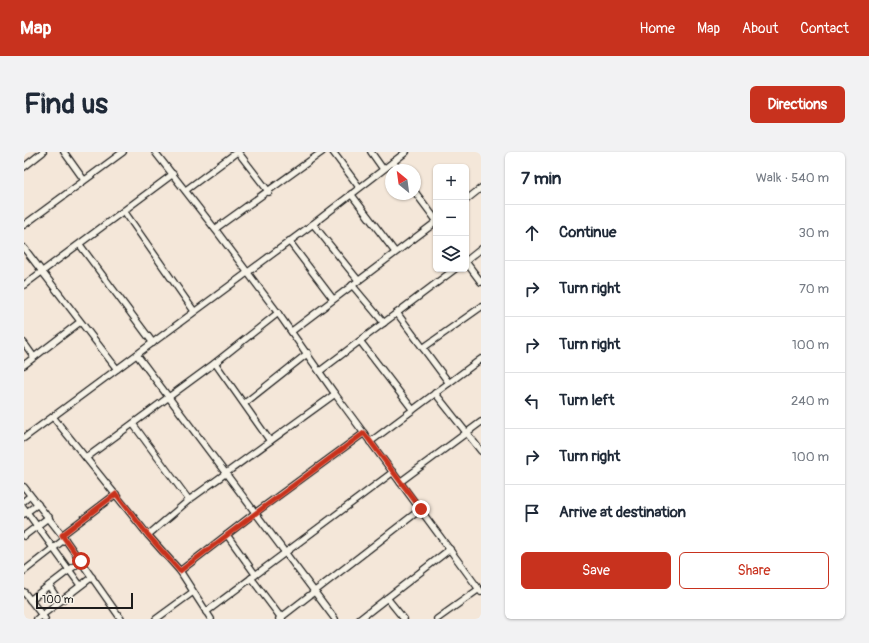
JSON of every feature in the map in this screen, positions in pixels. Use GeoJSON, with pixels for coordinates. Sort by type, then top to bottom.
{"type":"FeatureCollection","features":[{"type":"Feature","properties":{"kind":"street"},"geometry":{"type":"LineString","coordinates":[[24,167],[43,152]]}},
{"type":"Feature","properties":{"kind":"street"},"geometry":{"type":"LineString","coordinates":[[64,152],[84,180]]}},
{"type":"Feature","properties":{"kind":"street"},"geometry":{"type":"LineString","coordinates":[[24,225],[123,152]]}},
{"type":"Feature","properties":{"kind":"street"},"geometry":{"type":"LineString","coordinates":[[186,190],[238,152],[269,192]]}},
{"type":"Feature","properties":{"kind":"street"},"geometry":{"type":"LineString","coordinates":[[216,229],[269,192],[322,152]]}},
{"type":"Feature","properties":{"kind":"street"},"geometry":{"type":"LineString","coordinates":[[333,152],[359,188]]}},
{"type":"Feature","properties":{"kind":"street"},"geometry":{"type":"LineString","coordinates":[[371,152],[383,169]]}},
{"type":"Feature","properties":{"kind":"street"},"geometry":{"type":"LineString","coordinates":[[24,438],[288,241],[313,224],[406,152]]}},
{"type":"Feature","properties":{"kind":"street"},"geometry":{"type":"LineString","coordinates":[[156,153],[216,229],[292,331],[335,394],[480,591],[437,619]]}},
{"type":"Feature","properties":{"kind":"street"},"geometry":{"type":"LineString","coordinates":[[24,285],[80,245],[173,174]]}},
{"type":"Feature","properties":{"kind":"street"},"geometry":{"type":"LineString","coordinates":[[469,198],[481,188]]}},
{"type":"Feature","properties":{"kind":"street"},"geometry":{"type":"LineString","coordinates":[[351,194],[395,252]]}},
{"type":"Feature","properties":{"kind":"street"},"geometry":{"type":"LineString","coordinates":[[421,200],[433,217]]}},
{"type":"Feature","properties":{"kind":"street"},"geometry":{"type":"LineString","coordinates":[[124,211],[194,311]]}},
{"type":"Feature","properties":{"kind":"street"},"geometry":{"type":"LineString","coordinates":[[292,331],[433,223]]}},
{"type":"Feature","properties":{"kind":"street"},"geometry":{"type":"LineString","coordinates":[[313,224],[358,280]]}},
{"type":"Feature","properties":{"kind":"street"},"geometry":{"type":"LineString","coordinates":[[288,241],[333,299]]}},
{"type":"Feature","properties":{"kind":"street"},"geometry":{"type":"LineString","coordinates":[[80,245],[153,343]]}},
{"type":"Feature","properties":{"kind":"street"},"geometry":{"type":"LineString","coordinates":[[24,248],[41,273],[117,369]]}},
{"type":"Feature","properties":{"kind":"street"},"geometry":{"type":"LineString","coordinates":[[469,259],[481,249]]}},
{"type":"Feature","properties":{"kind":"street"},"geometry":{"type":"LineString","coordinates":[[469,265],[481,282]]}},
{"type":"Feature","properties":{"kind":"street"},"geometry":{"type":"LineString","coordinates":[[320,371],[452,272]]}},
{"type":"Feature","properties":{"kind":"street"},"geometry":{"type":"LineString","coordinates":[[352,285],[384,322]]}},
{"type":"Feature","properties":{"kind":"street"},"geometry":{"type":"LineString","coordinates":[[423,348],[481,307]]}},
{"type":"Feature","properties":{"kind":"street"},"geometry":{"type":"LineString","coordinates":[[86,458],[215,363],[278,313]]}},
{"type":"Feature","properties":{"kind":"street"},"geometry":{"type":"LineString","coordinates":[[397,313],[448,383]]}},
{"type":"Feature","properties":{"kind":"street"},"geometry":{"type":"LineString","coordinates":[[24,365],[80,322]]}},
{"type":"Feature","properties":{"kind":"street"},"geometry":{"type":"LineString","coordinates":[[360,341],[413,410]]}},
{"type":"Feature","properties":{"kind":"street"},"geometry":{"type":"LineString","coordinates":[[24,343],[34,357]]}},
{"type":"Feature","properties":{"kind":"street"},"geometry":{"type":"LineString","coordinates":[[245,403],[308,353]]}},
{"type":"Feature","properties":{"kind":"street"},"geometry":{"type":"LineString","coordinates":[[137,355],[335,619]]}},
{"type":"Feature","properties":{"kind":"street"},"geometry":{"type":"LineString","coordinates":[[370,442],[481,359]]}},
{"type":"Feature","properties":{"kind":"street"},"geometry":{"type":"LineString","coordinates":[[215,363],[245,403],[270,441]]}},
{"type":"Feature","properties":{"kind":"street"},"geometry":{"type":"LineString","coordinates":[[435,393],[481,451]]}},
{"type":"Feature","properties":{"kind":"street"},"geometry":{"type":"LineString","coordinates":[[148,535],[189,500],[335,394]]}},
{"type":"Feature","properties":{"kind":"street"},"geometry":{"type":"LineString","coordinates":[[53,417],[148,535],[180,571],[211,619]]}},
{"type":"Feature","properties":{"kind":"street"},"geometry":{"type":"LineString","coordinates":[[400,482],[481,422]]}},
{"type":"Feature","properties":{"kind":"street"},"geometry":{"type":"LineString","coordinates":[[133,424],[189,500]]}},
{"type":"Feature","properties":{"kind":"street"},"geometry":{"type":"LineString","coordinates":[[180,571],[364,433]]}},
{"type":"Feature","properties":{"kind":"street"},"geometry":{"type":"LineString","coordinates":[[206,612],[393,472]]}},
{"type":"Feature","properties":{"kind":"street"},"geometry":{"type":"LineString","coordinates":[[24,487],[49,517],[121,619]]}},
{"type":"Feature","properties":{"kind":"street"},"geometry":{"type":"LineString","coordinates":[[24,571],[116,494]]}},
{"type":"Feature","properties":{"kind":"street"},"geometry":{"type":"LineString","coordinates":[[24,501],[30,496]]}},
{"type":"Feature","properties":{"kind":"street"},"geometry":{"type":"LineString","coordinates":[[38,504],[25,512],[80,585]]}},
{"type":"Feature","properties":{"kind":"street"},"geometry":{"type":"LineString","coordinates":[[227,535],[281,619],[421,509]]}},
{"type":"Feature","properties":{"kind":"street"},"geometry":{"type":"LineString","coordinates":[[24,536],[49,517]]}},
{"type":"Feature","properties":{"kind":"street"},"geometry":{"type":"LineString","coordinates":[[360,619],[450,549]]}},
{"type":"Feature","properties":{"kind":"street"},"geometry":{"type":"LineString","coordinates":[[30,600],[81,561]]}},
{"type":"Feature","properties":{"kind":"street"},"geometry":{"type":"LineString","coordinates":[[37,619],[44,617],[60,601],[92,577]]}},
{"type":"Feature","properties":{"kind":"street"},"geometry":{"type":"LineString","coordinates":[[49,586],[60,601]]}},
{"type":"Feature","properties":{"kind":"street"},"geometry":{"type":"LineString","coordinates":[[24,592],[44,617]]}},
{"type":"Feature","properties":{"kind":"street"},"geometry":{"type":"LineString","coordinates":[[156,619],[193,592]]}},
{"type":"Feature","properties":{"kind":"street"},"geometry":{"type":"LineString","coordinates":[[387,598],[404,619]]}},
{"type":"Feature","properties":{"kind":"route"},"geometry":{"type":"LineString","coordinates":[[81,561],[62,535],[116,494],[148,535],[180,571],[364,433],[421,509]]}}]}
